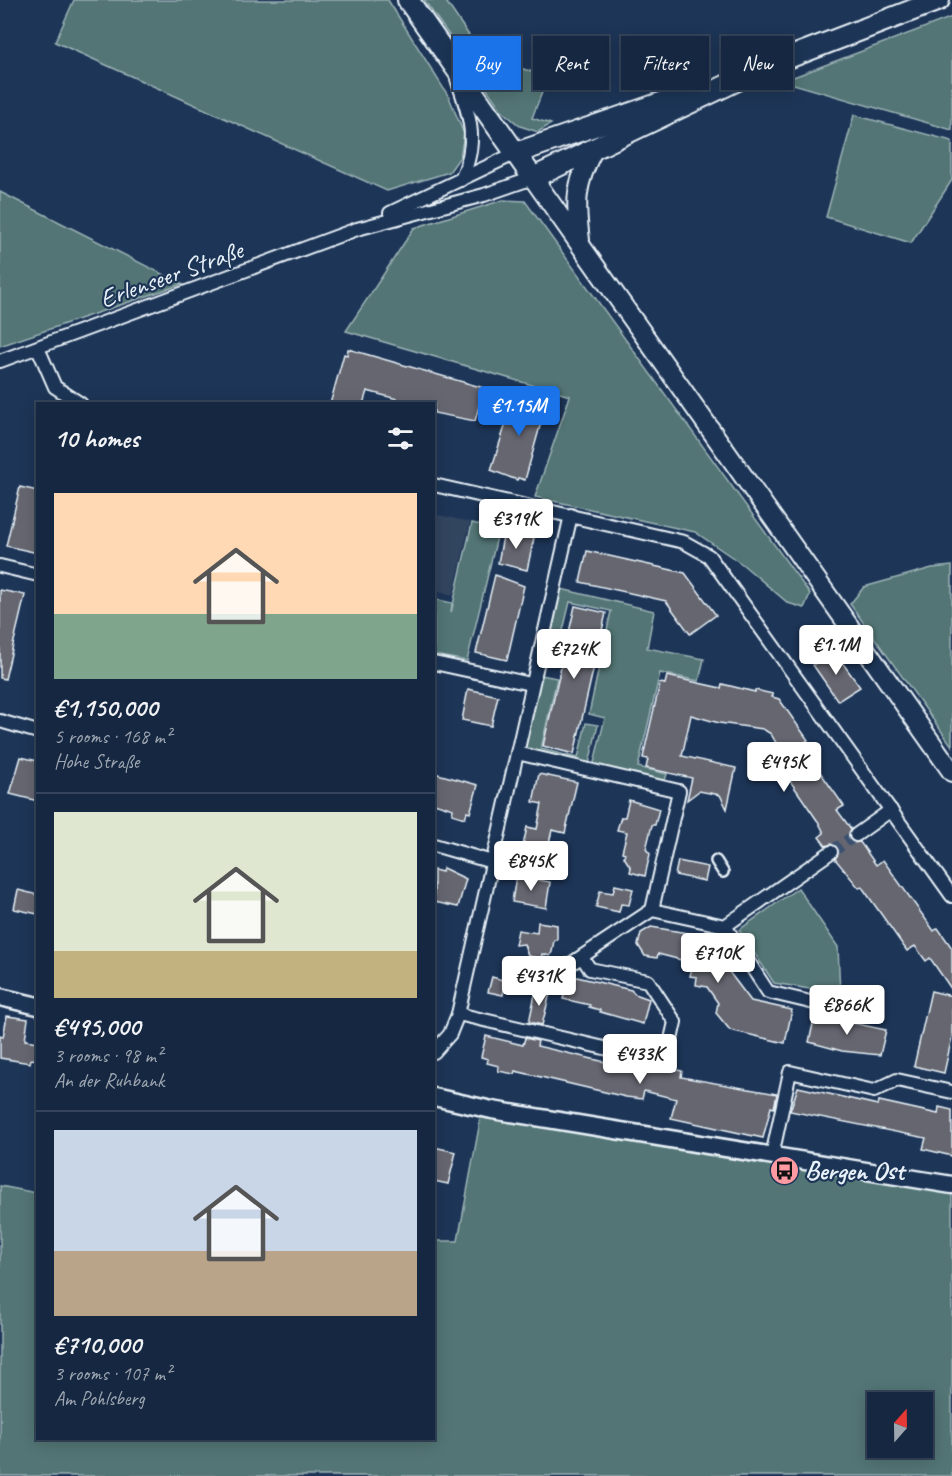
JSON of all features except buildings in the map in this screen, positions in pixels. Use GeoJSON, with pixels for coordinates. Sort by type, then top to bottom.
{"type":"FeatureCollection","features":[{"type":"Feature","properties":{"kind":"main road"},"geometry":{"type":"LineString","coordinates":[[408,0],[952,772]]}},
{"type":"Feature","properties":{"kind":"main road"},"geometry":{"type":"LineString","coordinates":[[793,56],[939,0]]}},
{"type":"Feature","properties":{"kind":"main road"},"geometry":{"type":"LineString","coordinates":[[516,153],[721,82]]}},
{"type":"Feature","properties":{"kind":"main road"},"geometry":{"type":"LineString","coordinates":[[533,178],[721,88]]}},
{"type":"Feature","properties":{"kind":"main road"},"geometry":{"type":"LineString","coordinates":[[581,245],[576,207],[577,184],[593,150]]}},
{"type":"Feature","properties":{"kind":"street"},"geometry":{"type":"LineString","coordinates":[[452,64],[472,133],[472,151],[461,180]]}},
{"type":"Feature","properties":{"kind":"street","name":"Erlenseer Straße"},"geometry":{"type":"LineString","coordinates":[[0,361],[357,229],[516,153]]}},
{"type":"Feature","properties":{"kind":"street","name":"Erlenseer Straße"},"geometry":{"type":"LineString","coordinates":[[357,229],[484,195],[533,178]]}},
{"type":"Feature","properties":{"kind":"street"},"geometry":{"type":"LineString","coordinates":[[38,348],[55,387],[78,402]]}},
{"type":"Feature","properties":{"kind":"street"},"geometry":{"type":"LineString","coordinates":[[435,484],[684,542],[709,556],[952,896]]}},
{"type":"Feature","properties":{"kind":"street"},"geometry":{"type":"LineString","coordinates":[[435,1051],[450,1034],[458,1014],[571,515]]}},
{"type":"Feature","properties":{"kind":"street"},"geometry":{"type":"LineString","coordinates":[[0,566],[36,575]]}},
{"type":"Feature","properties":{"kind":"street"},"geometry":{"type":"LineString","coordinates":[[435,663],[531,684]]}},
{"type":"Feature","properties":{"kind":"street"},"geometry":{"type":"LineString","coordinates":[[0,721],[36,731]]}},
{"type":"Feature","properties":{"kind":"street"},"geometry":{"type":"LineString","coordinates":[[517,753],[679,791],[652,910],[548,979]]}},
{"type":"Feature","properties":{"kind":"street"},"geometry":{"type":"LineString","coordinates":[[856,835],[891,810]]}},
{"type":"Feature","properties":{"kind":"street"},"geometry":{"type":"LineString","coordinates":[[435,845],[492,862]]}},
{"type":"Feature","properties":{"kind":"street"},"geometry":{"type":"LineString","coordinates":[[725,926],[831,852]]}},
{"type":"Feature","properties":{"kind":"street"},"geometry":{"type":"LineString","coordinates":[[716,861],[723,872]]}},
{"type":"Feature","properties":{"kind":"street"},"geometry":{"type":"LineString","coordinates":[[652,910],[725,926],[768,992],[865,1015]]}},
{"type":"Feature","properties":{"kind":"street"},"geometry":{"type":"LineString","coordinates":[[458,1014],[643,1057],[670,1044],[675,1022],[648,981],[590,969],[582,957]]}},
{"type":"Feature","properties":{"kind":"street"},"geometry":{"type":"LineString","coordinates":[[0,997],[36,1006]]}},
{"type":"Feature","properties":{"kind":"street"},"geometry":{"type":"LineString","coordinates":[[772,1156],[790,1072],[873,1091],[897,1080],[952,1092]]}},
{"type":"Feature","properties":{"kind":"street"},"geometry":{"type":"LineString","coordinates":[[435,1097],[492,1110],[952,1185]]}},
{"type":"Feature","properties":{"kind":"shaded area"},"geometry":{"type":"Polygon","coordinates":[[[435,514],[470,522],[453,595],[435,591],[435,514]]]}},
{"type":"Feature","properties":{"kind":"green space"},"geometry":{"type":"Polygon","coordinates":[[[74,0],[388,0],[449,97],[464,134],[460,157],[449,172],[387,191],[55,42],[74,0]]]}},
{"type":"Feature","properties":{"kind":"green space"},"geometry":{"type":"Polygon","coordinates":[[[424,0],[445,0],[469,36],[453,36],[453,41],[424,0]]]}},
{"type":"Feature","properties":{"kind":"green space"},"geometry":{"type":"Polygon","coordinates":[[[952,17],[952,130],[793,84],[793,77],[952,17]]]}},
{"type":"Feature","properties":{"kind":"green space"},"geometry":{"type":"Polygon","coordinates":[[[521,68],[533,72],[533,90],[543,90],[532,118],[551,124],[538,132],[520,126],[503,112],[487,90],[521,90],[521,68]]]}},
{"type":"Feature","properties":{"kind":"green space"},"geometry":{"type":"Polygon","coordinates":[[[854,115],[952,141],[952,180],[911,243],[826,217],[854,115]]]}},
{"type":"Feature","properties":{"kind":"green space"},"geometry":{"type":"Polygon","coordinates":[[[0,192],[182,284],[0,346],[0,192]]]}},
{"type":"Feature","properties":{"kind":"green space"},"geometry":{"type":"Polygon","coordinates":[[[503,200],[525,201],[810,594],[804,608],[788,603],[742,564],[695,532],[535,497],[570,396],[346,331],[414,228],[503,200]]]}},
{"type":"Feature","properties":{"kind":"green space"},"geometry":{"type":"Polygon","coordinates":[[[472,523],[499,529],[467,661],[435,655],[435,599],[452,603],[451,613],[472,523]]]}},
{"type":"Feature","properties":{"kind":"green space"},"geometry":{"type":"Polygon","coordinates":[[[952,566],[952,746],[850,604],[864,587],[932,568],[952,566]]]}},
{"type":"Feature","properties":{"kind":"green space"},"geometry":{"type":"Polygon","coordinates":[[[561,589],[654,611],[647,648],[704,659],[699,681],[660,673],[638,767],[667,774],[664,784],[593,767],[605,718],[589,714],[611,611],[570,602],[556,659],[545,656],[561,589]]]}},
{"type":"Feature","properties":{"kind":"green space"},"geometry":{"type":"Polygon","coordinates":[[[541,675],[557,678],[541,749],[578,758],[586,723],[598,725],[588,768],[523,753],[541,675]]]}},
{"type":"Feature","properties":{"kind":"green space"},"geometry":{"type":"Polygon","coordinates":[[[798,888],[838,947],[840,994],[774,983],[739,930],[798,888]]]}},
{"type":"Feature","properties":{"kind":"green space"},"geometry":{"type":"Polygon","coordinates":[[[481,1116],[952,1186],[952,1476],[0,1476],[0,1186],[36,1193],[36,1440],[435,1440],[435,1241],[458,1241],[481,1116]]]}},
{"type":"Feature","properties":{"kind":"tunnel"},"geometry":{"type":"LineString","coordinates":[[831,852],[856,835]]}},
{"type":"Feature","properties":{"kind":"place","name":"Bergen Ost"},"geometry":{"type":"Point","coordinates":[784,1170]}}]}
